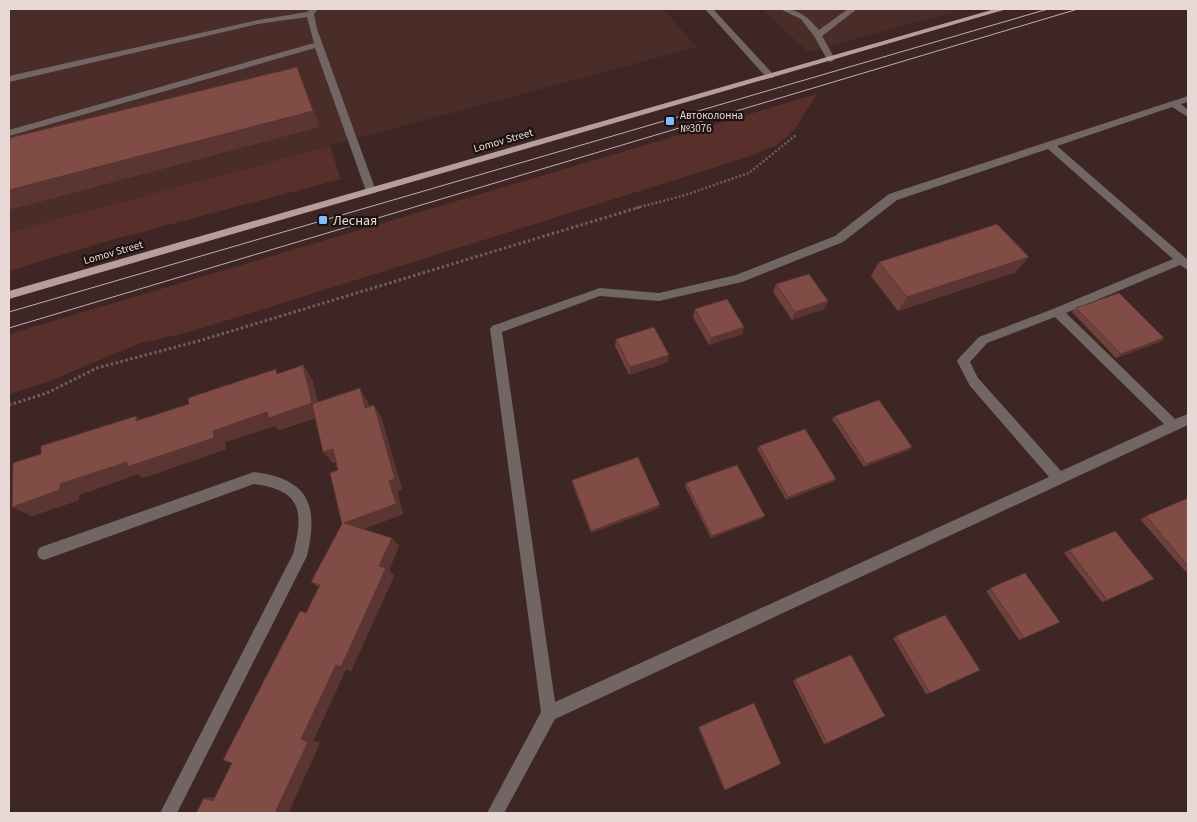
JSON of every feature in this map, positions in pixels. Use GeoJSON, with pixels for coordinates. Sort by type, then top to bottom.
{"type":"FeatureCollection","features":[{"type":"Feature","properties":{"kind":"main road","name":"Lomov Street"},"geometry":{"type":"LineString","coordinates":[[9,295],[1003,9]]}},
{"type":"Feature","properties":{"kind":"street"},"geometry":{"type":"LineString","coordinates":[[709,9],[770,76]]}},
{"type":"Feature","properties":{"kind":"street"},"geometry":{"type":"LineString","coordinates":[[784,9],[804,18],[818,35],[832,59]]}},
{"type":"Feature","properties":{"kind":"street"},"geometry":{"type":"LineString","coordinates":[[818,35],[853,9]]}},
{"type":"Feature","properties":{"kind":"street"},"geometry":{"type":"LineString","coordinates":[[9,79],[223,29],[312,12],[313,29],[371,191]]}},
{"type":"Feature","properties":{"kind":"street"},"geometry":{"type":"LineString","coordinates":[[9,133],[319,44]]}},
{"type":"Feature","properties":{"kind":"street"},"geometry":{"type":"LineString","coordinates":[[495,813],[549,713],[496,329],[600,292],[659,297],[738,279],[839,239],[894,197],[1188,99]]}},
{"type":"Feature","properties":{"kind":"street"},"geometry":{"type":"LineString","coordinates":[[1174,104],[1188,114]]}},
{"type":"Feature","properties":{"kind":"street"},"geometry":{"type":"LineString","coordinates":[[1051,146],[1185,263],[983,340],[964,361],[974,382],[1059,479]]}},
{"type":"Feature","properties":{"kind":"street"},"geometry":{"type":"LineString","coordinates":[[1057,312],[1174,426]]}},
{"type":"Feature","properties":{"kind":"street"},"geometry":{"type":"LineString","coordinates":[[549,713],[1188,419]]}},
{"type":"Feature","properties":{"kind":"street"},"geometry":{"type":"LineString","coordinates":[[44,553],[254,478],[271,479],[281,483],[301,499],[307,518],[306,538],[300,556],[168,813]]}},
{"type":"Feature","properties":{"kind":"path"},"geometry":{"type":"LineString","coordinates":[[9,405],[47,393],[97,368],[202,340],[616,214],[682,196],[749,173],[796,135]]}},
{"type":"Feature","properties":{"kind":"shaded area"},"geometry":{"type":"Polygon","coordinates":[[[9,9],[663,9],[697,47],[9,232],[9,9]]]}},
{"type":"Feature","properties":{"kind":"shaded area"},"geometry":{"type":"Polygon","coordinates":[[[762,9],[963,9],[808,52],[762,9]]]}},
{"type":"Feature","properties":{"kind":"shaded area"},"geometry":{"type":"Polygon","coordinates":[[[817,94],[795,129],[777,145],[745,158],[193,331],[138,344],[50,381],[9,394],[9,334],[817,94]]]}},
{"type":"Feature","properties":{"kind":"shaded area"},"geometry":{"type":"Polygon","coordinates":[[[330,146],[341,179],[108,241],[9,271],[9,232],[330,146]]]}},
{"type":"Feature","properties":{"kind":"building"},"geometry":{"type":"Polygon","coordinates":[[[297,67],[313,111],[9,190],[9,138],[297,67]]]}},
{"type":"Feature","properties":{"kind":"building"},"geometry":{"type":"Polygon","coordinates":[[[997,224],[1029,257],[907,297],[879,262],[997,224]]]}},
{"type":"Feature","properties":{"kind":"building"},"geometry":{"type":"Polygon","coordinates":[[[809,274],[828,301],[795,312],[776,284],[809,274]]]}},
{"type":"Feature","properties":{"kind":"building"},"geometry":{"type":"Polygon","coordinates":[[[1119,293],[1164,338],[1121,354],[1076,308],[1119,293]]]}},
{"type":"Feature","properties":{"kind":"building"},"geometry":{"type":"Polygon","coordinates":[[[727,299],[744,327],[711,338],[695,309],[727,299]]]}},
{"type":"Feature","properties":{"kind":"building"},"geometry":{"type":"Polygon","coordinates":[[[654,327],[669,355],[630,367],[616,339],[654,327]]]}},
{"type":"Feature","properties":{"kind":"building"},"geometry":{"type":"Polygon","coordinates":[[[303,365],[312,403],[269,418],[267,412],[213,431],[214,438],[127,467],[127,462],[60,484],[60,490],[12,507],[13,463],[41,454],[41,446],[136,416],[136,421],[189,404],[188,398],[276,369],[277,374],[303,365]]]}},
{"type":"Feature","properties":{"kind":"building"},"geometry":{"type":"Polygon","coordinates":[[[360,388],[365,408],[374,405],[395,479],[389,481],[396,504],[344,523],[392,538],[379,566],[386,568],[341,667],[336,665],[301,739],[308,742],[275,813],[196,813],[204,798],[213,801],[232,763],[223,760],[300,611],[306,613],[320,585],[311,582],[342,524],[330,473],[338,470],[333,449],[323,452],[312,404],[360,388]]]}},
{"type":"Feature","properties":{"kind":"building"},"geometry":{"type":"Polygon","coordinates":[[[879,400],[912,447],[866,464],[835,416],[879,400]]]}},
{"type":"Feature","properties":{"kind":"building"},"geometry":{"type":"Polygon","coordinates":[[[805,429],[836,479],[788,497],[759,446],[805,429]]]}},
{"type":"Feature","properties":{"kind":"building"},"geometry":{"type":"Polygon","coordinates":[[[638,457],[660,505],[591,531],[572,480],[638,457]]]}},
{"type":"Feature","properties":{"kind":"building"},"geometry":{"type":"Polygon","coordinates":[[[737,465],[765,516],[712,536],[686,483],[737,465]]]}},
{"type":"Feature","properties":{"kind":"building"},"geometry":{"type":"Polygon","coordinates":[[[1188,498],[1188,566],[1146,516],[1188,498]]]}},
{"type":"Feature","properties":{"kind":"building"},"geometry":{"type":"Polygon","coordinates":[[[1115,531],[1154,579],[1107,600],[1069,550],[1115,531]]]}},
{"type":"Feature","properties":{"kind":"building"},"geometry":{"type":"Polygon","coordinates":[[[1025,573],[1060,622],[1024,638],[990,588],[1025,573]]]}},
{"type":"Feature","properties":{"kind":"building"},"geometry":{"type":"Polygon","coordinates":[[[945,615],[980,670],[930,693],[896,636],[945,615]]]}},
{"type":"Feature","properties":{"kind":"building"},"geometry":{"type":"Polygon","coordinates":[[[851,655],[885,716],[827,743],[795,679],[851,655]]]}},
{"type":"Feature","properties":{"kind":"building"},"geometry":{"type":"Polygon","coordinates":[[[754,703],[781,764],[725,790],[699,727],[754,703]]]}},
{"type":"Feature","properties":{"kind":"tram line"},"geometry":{"type":"LineString","coordinates":[[9,312],[1048,9]]}},
{"type":"Feature","properties":{"kind":"tram line"},"geometry":{"type":"LineString","coordinates":[[9,328],[1078,9]]}},
{"type":"Feature","properties":{"kind":"place","name":"Автоколонна №3076"},"geometry":{"type":"Point","coordinates":[670,121]}},
{"type":"Feature","properties":{"kind":"place","name":"Лесная"},"geometry":{"type":"Point","coordinates":[323,220]}}]}
